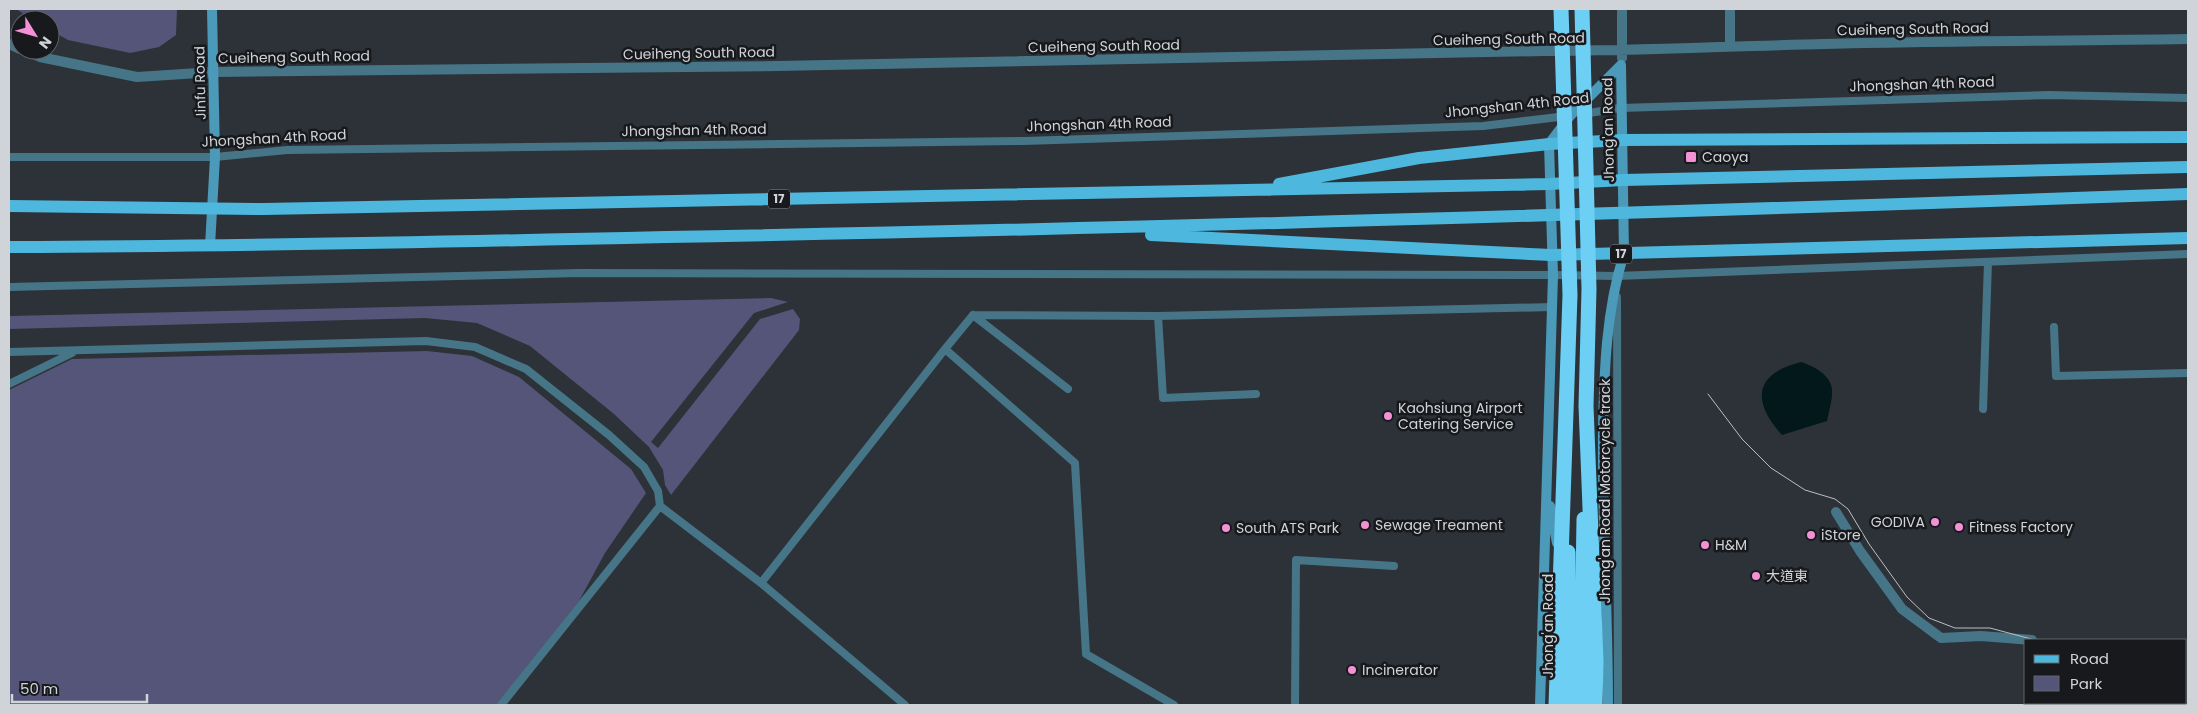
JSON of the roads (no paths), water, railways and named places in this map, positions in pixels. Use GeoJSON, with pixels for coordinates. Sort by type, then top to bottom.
{"type":"FeatureCollection","features":[{"type":"Feature","properties":{"kind":"highway"},"geometry":{"type":"LineString","coordinates":[[1556,705],[1570,295],[1561,9]]}},
{"type":"Feature","properties":{"kind":"highway"},"geometry":{"type":"LineString","coordinates":[[1581,705],[1590,289],[1582,9]]}},
{"type":"Feature","properties":{"kind":"highway"},"geometry":{"type":"LineString","coordinates":[[1566,405],[1568,705]]}},
{"type":"Feature","properties":{"kind":"highway"},"geometry":{"type":"LineString","coordinates":[[1586,406],[1596,661],[1595,705]]}},
{"type":"Feature","properties":{"kind":"main road","name":"17"},"geometry":{"type":"LineString","coordinates":[[1244,191],[1419,158],[1549,144],[1622,140],[2188,137]]}},
{"type":"Feature","properties":{"kind":"main road","name":"17"},"geometry":{"type":"LineString","coordinates":[[9,206],[264,209],[1244,191],[2188,167]]}},
{"type":"Feature","properties":{"kind":"main road","name":"17"},"geometry":{"type":"LineString","coordinates":[[9,247],[210,246],[1053,230],[1623,214],[2188,194]]}},
{"type":"Feature","properties":{"kind":"main road","name":"17"},"geometry":{"type":"LineString","coordinates":[[1053,230],[1551,255],[2188,238]]}},
{"type":"Feature","properties":{"kind":"street","name":"Jinfu Road"},"geometry":{"type":"LineString","coordinates":[[210,246],[215,157],[212,9]]}},
{"type":"Feature","properties":{"kind":"street"},"geometry":{"type":"LineString","coordinates":[[1621,65],[1624,52],[1622,9]]}},
{"type":"Feature","properties":{"kind":"street"},"geometry":{"type":"LineString","coordinates":[[1730,9],[1730,46]]}},
{"type":"Feature","properties":{"kind":"street","name":"Cueiheng South Road"},"geometry":{"type":"LineString","coordinates":[[55,60],[137,77],[214,72],[777,66],[1544,51],[1624,52],[1730,46],[2188,39]]}},
{"type":"Feature","properties":{"kind":"street","name":"Jhong'an Road"},"geometry":{"type":"LineString","coordinates":[[1591,705],[1602,494],[1605,386],[1610,318],[1617,276],[1624,254],[1620,108],[1621,65]]}},
{"type":"Feature","properties":{"kind":"street","name":"Jhong'an Road"},"geometry":{"type":"LineString","coordinates":[[1540,705],[1553,275],[1549,144],[1570,116],[1621,65]]}},
{"type":"Feature","properties":{"kind":"street","name":"Jhong'an Road"},"geometry":{"type":"LineString","coordinates":[[1546,488],[1564,581],[1562,705]]}},
{"type":"Feature","properties":{"kind":"street","name":"Jhong'an Road"},"geometry":{"type":"LineString","coordinates":[[1602,494],[1608,705]]}},
{"type":"Feature","properties":{"kind":"street"},"geometry":{"type":"LineString","coordinates":[[1836,512],[1860,551],[1902,609],[1941,638],[1981,636],[2024,639]]}},
{"type":"Feature","properties":{"kind":"lane","name":"Jhongshan 4th Road"},"geometry":{"type":"LineString","coordinates":[[9,158],[215,157],[287,150],[1024,141],[1483,126],[1620,108],[2049,95],[2188,98]]}},
{"type":"Feature","properties":{"kind":"lane"},"geometry":{"type":"LineString","coordinates":[[9,286],[579,273],[1617,276],[2188,254]]}},
{"type":"Feature","properties":{"kind":"lane"},"geometry":{"type":"LineString","coordinates":[[1983,409],[1988,262]]}},
{"type":"Feature","properties":{"kind":"lane","name":"Jhong'an Road Motorcycle track"},"geometry":{"type":"LineString","coordinates":[[1617,276],[1618,705]]}},
{"type":"Feature","properties":{"kind":"lane"},"geometry":{"type":"LineString","coordinates":[[972,315],[1158,316],[1552,307]]}},
{"type":"Feature","properties":{"kind":"lane"},"geometry":{"type":"LineString","coordinates":[[761,584],[972,315]]}},
{"type":"Feature","properties":{"kind":"lane"},"geometry":{"type":"LineString","coordinates":[[972,315],[1068,389]]}},
{"type":"Feature","properties":{"kind":"lane"},"geometry":{"type":"LineString","coordinates":[[1158,316],[1163,398],[1256,394]]}},
{"type":"Feature","properties":{"kind":"lane"},"geometry":{"type":"LineString","coordinates":[[2054,327],[2056,376],[2188,373]]}},
{"type":"Feature","properties":{"kind":"lane"},"geometry":{"type":"LineString","coordinates":[[9,352],[426,341],[475,347],[526,369],[609,435],[644,467],[658,491],[660,506],[761,584],[895,702],[905,705]]}},
{"type":"Feature","properties":{"kind":"lane"},"geometry":{"type":"LineString","coordinates":[[944,349],[1076,463],[1086,654],[1174,705]]}},
{"type":"Feature","properties":{"kind":"lane"},"geometry":{"type":"LineString","coordinates":[[9,384],[75,351]]}},
{"type":"Feature","properties":{"kind":"lane"},"geometry":{"type":"LineString","coordinates":[[501,705],[660,506]]}},
{"type":"Feature","properties":{"kind":"lane"},"geometry":{"type":"LineString","coordinates":[[1295,705],[1296,560],[1394,566]]}},
{"type":"Feature","properties":{"kind":"tram line"},"geometry":{"type":"LineString","coordinates":[[1708,394],[1742,439],[1771,468],[1805,490],[1835,499],[1848,509],[1869,544],[1907,597],[1929,618],[1955,628],[1990,628],[2031,639]]}},
{"type":"Feature","properties":{"kind":"place","name":"Caoya"},"geometry":{"type":"Point","coordinates":[1691,157]}},
{"type":"Feature","properties":{"kind":"place","name":"Kaohsiung Airport Catering Service"},"geometry":{"type":"Point","coordinates":[1388,416]}},
{"type":"Feature","properties":{"kind":"place","name":"GODIVA"},"geometry":{"type":"Point","coordinates":[1935,522]}},
{"type":"Feature","properties":{"kind":"place","name":"Sewage Treament"},"geometry":{"type":"Point","coordinates":[1365,525]}},
{"type":"Feature","properties":{"kind":"place","name":"Fitness Factory"},"geometry":{"type":"Point","coordinates":[1959,527]}},
{"type":"Feature","properties":{"kind":"place","name":"South ATS Park"},"geometry":{"type":"Point","coordinates":[1226,528]}},
{"type":"Feature","properties":{"kind":"place","name":"iStore"},"geometry":{"type":"Point","coordinates":[1811,535]}},
{"type":"Feature","properties":{"kind":"place","name":"H&M"},"geometry":{"type":"Point","coordinates":[1705,545]}},
{"type":"Feature","properties":{"kind":"place","name":"大道東"},"geometry":{"type":"Point","coordinates":[1756,576]}},
{"type":"Feature","properties":{"kind":"place","name":"Incinerator"},"geometry":{"type":"Point","coordinates":[1352,670]}}]}
